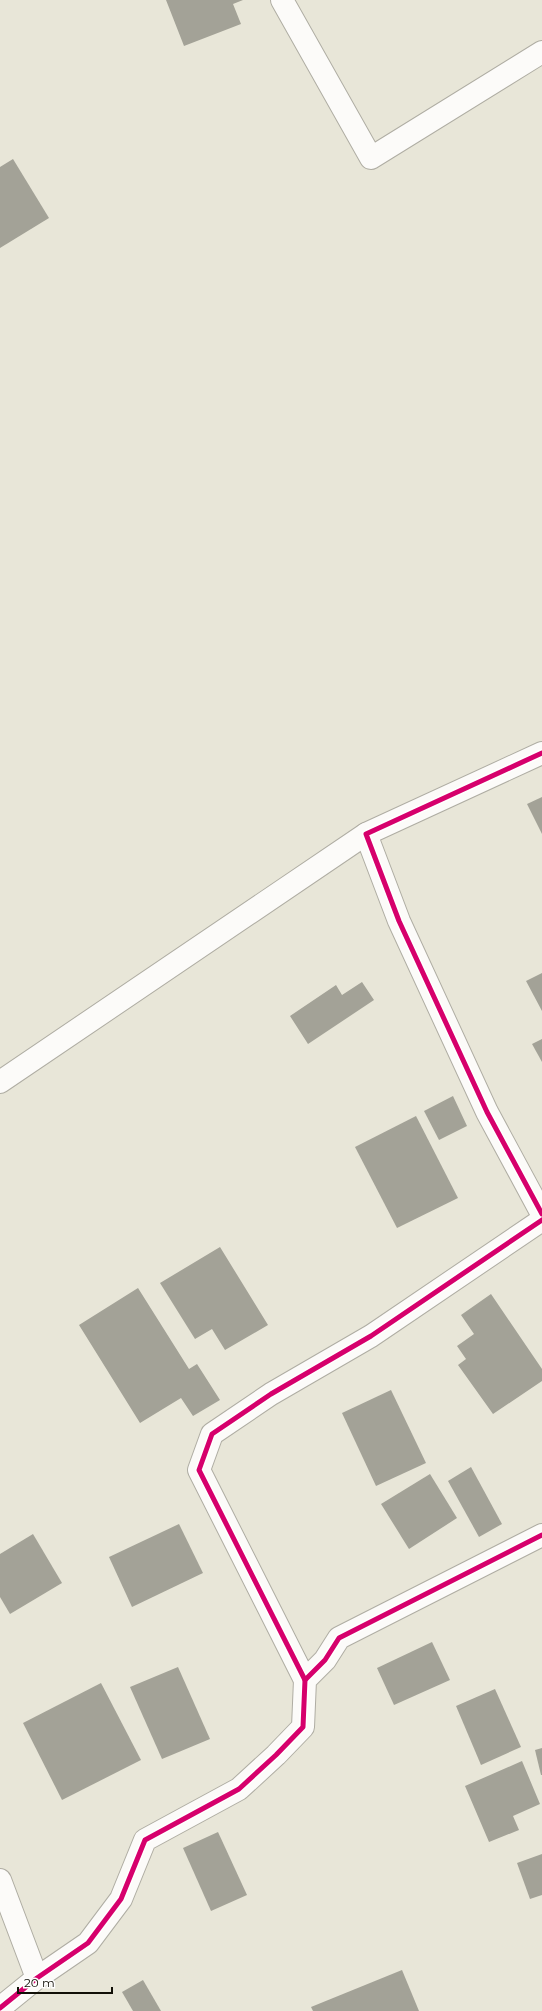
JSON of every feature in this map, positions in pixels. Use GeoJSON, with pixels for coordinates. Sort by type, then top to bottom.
{"type":"FeatureCollection","features":[{"type":"Feature","properties":{"kind":"street"},"geometry":{"type":"LineString","coordinates":[[282,0],[371,158],[542,52]]}},
{"type":"Feature","properties":{"kind":"street"},"geometry":{"type":"LineString","coordinates":[[0,1082],[366,834],[542,753]]}},
{"type":"Feature","properties":{"kind":"street"},"geometry":{"type":"LineString","coordinates":[[366,834],[399,921],[487,1112],[542,1214]]}},
{"type":"Feature","properties":{"kind":"street"},"geometry":{"type":"LineString","coordinates":[[0,2008],[37,1978],[88,1943],[121,1899],[145,1840],[239,1789],[276,1755],[303,1727],[305,1680],[199,1470],[212,1434],[271,1394],[371,1336],[542,1220]]}},
{"type":"Feature","properties":{"kind":"street"},"geometry":{"type":"LineString","coordinates":[[305,1680],[325,1660],[339,1638],[542,1535]]}},
{"type":"Feature","properties":{"kind":"street"},"geometry":{"type":"LineString","coordinates":[[0,1880],[37,1978]]}},
{"type":"Feature","properties":{"kind":"building"},"geometry":{"type":"Polygon","coordinates":[[[166,0],[243,0],[233,4],[241,24],[184,46],[166,0]]]}},
{"type":"Feature","properties":{"kind":"building"},"geometry":{"type":"Polygon","coordinates":[[[13,159],[49,218],[0,248],[0,167],[13,159]]]}},
{"type":"Feature","properties":{"kind":"building"},"geometry":{"type":"Polygon","coordinates":[[[542,797],[542,834],[527,804],[542,797]]]}},
{"type":"Feature","properties":{"kind":"building"},"geometry":{"type":"Polygon","coordinates":[[[542,973],[542,1011],[526,981],[542,973]]]}},
{"type":"Feature","properties":{"kind":"building"},"geometry":{"type":"Polygon","coordinates":[[[362,982],[374,1000],[308,1044],[290,1016],[336,985],[342,995],[362,982]]]}},
{"type":"Feature","properties":{"kind":"building"},"geometry":{"type":"Polygon","coordinates":[[[542,1039],[542,1062],[532,1044],[542,1039]]]}},
{"type":"Feature","properties":{"kind":"building"},"geometry":{"type":"Polygon","coordinates":[[[453,1096],[467,1126],[439,1140],[424,1111],[453,1096]]]}},
{"type":"Feature","properties":{"kind":"building"},"geometry":{"type":"Polygon","coordinates":[[[416,1116],[458,1198],[397,1228],[355,1147],[416,1116]]]}},
{"type":"Feature","properties":{"kind":"building"},"geometry":{"type":"Polygon","coordinates":[[[220,1247],[268,1325],[225,1350],[212,1329],[195,1339],[160,1283],[220,1247]]]}},
{"type":"Feature","properties":{"kind":"building"},"geometry":{"type":"Polygon","coordinates":[[[138,1288],[189,1369],[197,1364],[220,1400],[193,1416],[181,1398],[140,1423],[79,1325],[138,1288]]]}},
{"type":"Feature","properties":{"kind":"building"},"geometry":{"type":"Polygon","coordinates":[[[491,1294],[542,1369],[542,1381],[493,1414],[458,1365],[466,1359],[457,1346],[474,1334],[461,1315],[491,1294]]]}},
{"type":"Feature","properties":{"kind":"building"},"geometry":{"type":"Polygon","coordinates":[[[391,1390],[426,1463],[376,1486],[342,1413],[391,1390]]]}},
{"type":"Feature","properties":{"kind":"building"},"geometry":{"type":"Polygon","coordinates":[[[471,1467],[502,1524],[479,1537],[448,1481],[471,1467]]]}},
{"type":"Feature","properties":{"kind":"building"},"geometry":{"type":"Polygon","coordinates":[[[430,1474],[457,1518],[409,1549],[381,1504],[430,1474]]]}},
{"type":"Feature","properties":{"kind":"building"},"geometry":{"type":"Polygon","coordinates":[[[179,1524],[203,1573],[132,1607],[109,1557],[179,1524]]]}},
{"type":"Feature","properties":{"kind":"building"},"geometry":{"type":"Polygon","coordinates":[[[33,1534],[62,1583],[10,1614],[0,1597],[0,1554],[33,1534]]]}},
{"type":"Feature","properties":{"kind":"building"},"geometry":{"type":"Polygon","coordinates":[[[432,1642],[450,1680],[394,1705],[377,1668],[432,1642]]]}},
{"type":"Feature","properties":{"kind":"building"},"geometry":{"type":"Polygon","coordinates":[[[178,1667],[210,1739],[162,1759],[130,1687],[178,1667]]]}},
{"type":"Feature","properties":{"kind":"building"},"geometry":{"type":"Polygon","coordinates":[[[101,1683],[141,1760],[62,1800],[23,1723],[101,1683]]]}},
{"type":"Feature","properties":{"kind":"building"},"geometry":{"type":"Polygon","coordinates":[[[495,1689],[521,1747],[481,1765],[456,1706],[495,1689]]]}},
{"type":"Feature","properties":{"kind":"building"},"geometry":{"type":"Polygon","coordinates":[[[542,1748],[542,1775],[541,1775],[535,1750],[542,1748]]]}},
{"type":"Feature","properties":{"kind":"building"},"geometry":{"type":"Polygon","coordinates":[[[522,1761],[540,1804],[513,1816],[519,1830],[489,1842],[465,1786],[522,1761]]]}},
{"type":"Feature","properties":{"kind":"building"},"geometry":{"type":"Polygon","coordinates":[[[218,1832],[247,1895],[211,1911],[183,1848],[218,1832]]]}},
{"type":"Feature","properties":{"kind":"building"},"geometry":{"type":"Polygon","coordinates":[[[542,1854],[542,1895],[530,1899],[517,1863],[542,1854]]]}},
{"type":"Feature","properties":{"kind":"building"},"geometry":{"type":"Polygon","coordinates":[[[402,1970],[419,2011],[313,2011],[311,2007],[402,1970]]]}},
{"type":"Feature","properties":{"kind":"building"},"geometry":{"type":"Polygon","coordinates":[[[143,1980],[161,2011],[133,2011],[122,1992],[143,1980]]]}},
{"type":"Feature","properties":{"kind":"cycle path"},"geometry":{"type":"LineString","coordinates":[[542,753],[366,834],[399,921],[487,1112],[542,1214]]}},
{"type":"Feature","properties":{"kind":"cycle path"},"geometry":{"type":"LineString","coordinates":[[305,1680],[199,1470],[212,1434],[271,1394],[371,1336],[542,1220]]}},
{"type":"Feature","properties":{"kind":"cycle path"},"geometry":{"type":"LineString","coordinates":[[0,2008],[37,1978],[88,1943],[121,1899],[145,1840],[239,1789],[276,1755],[303,1727],[305,1680],[325,1660],[339,1638],[542,1535]]}}]}
